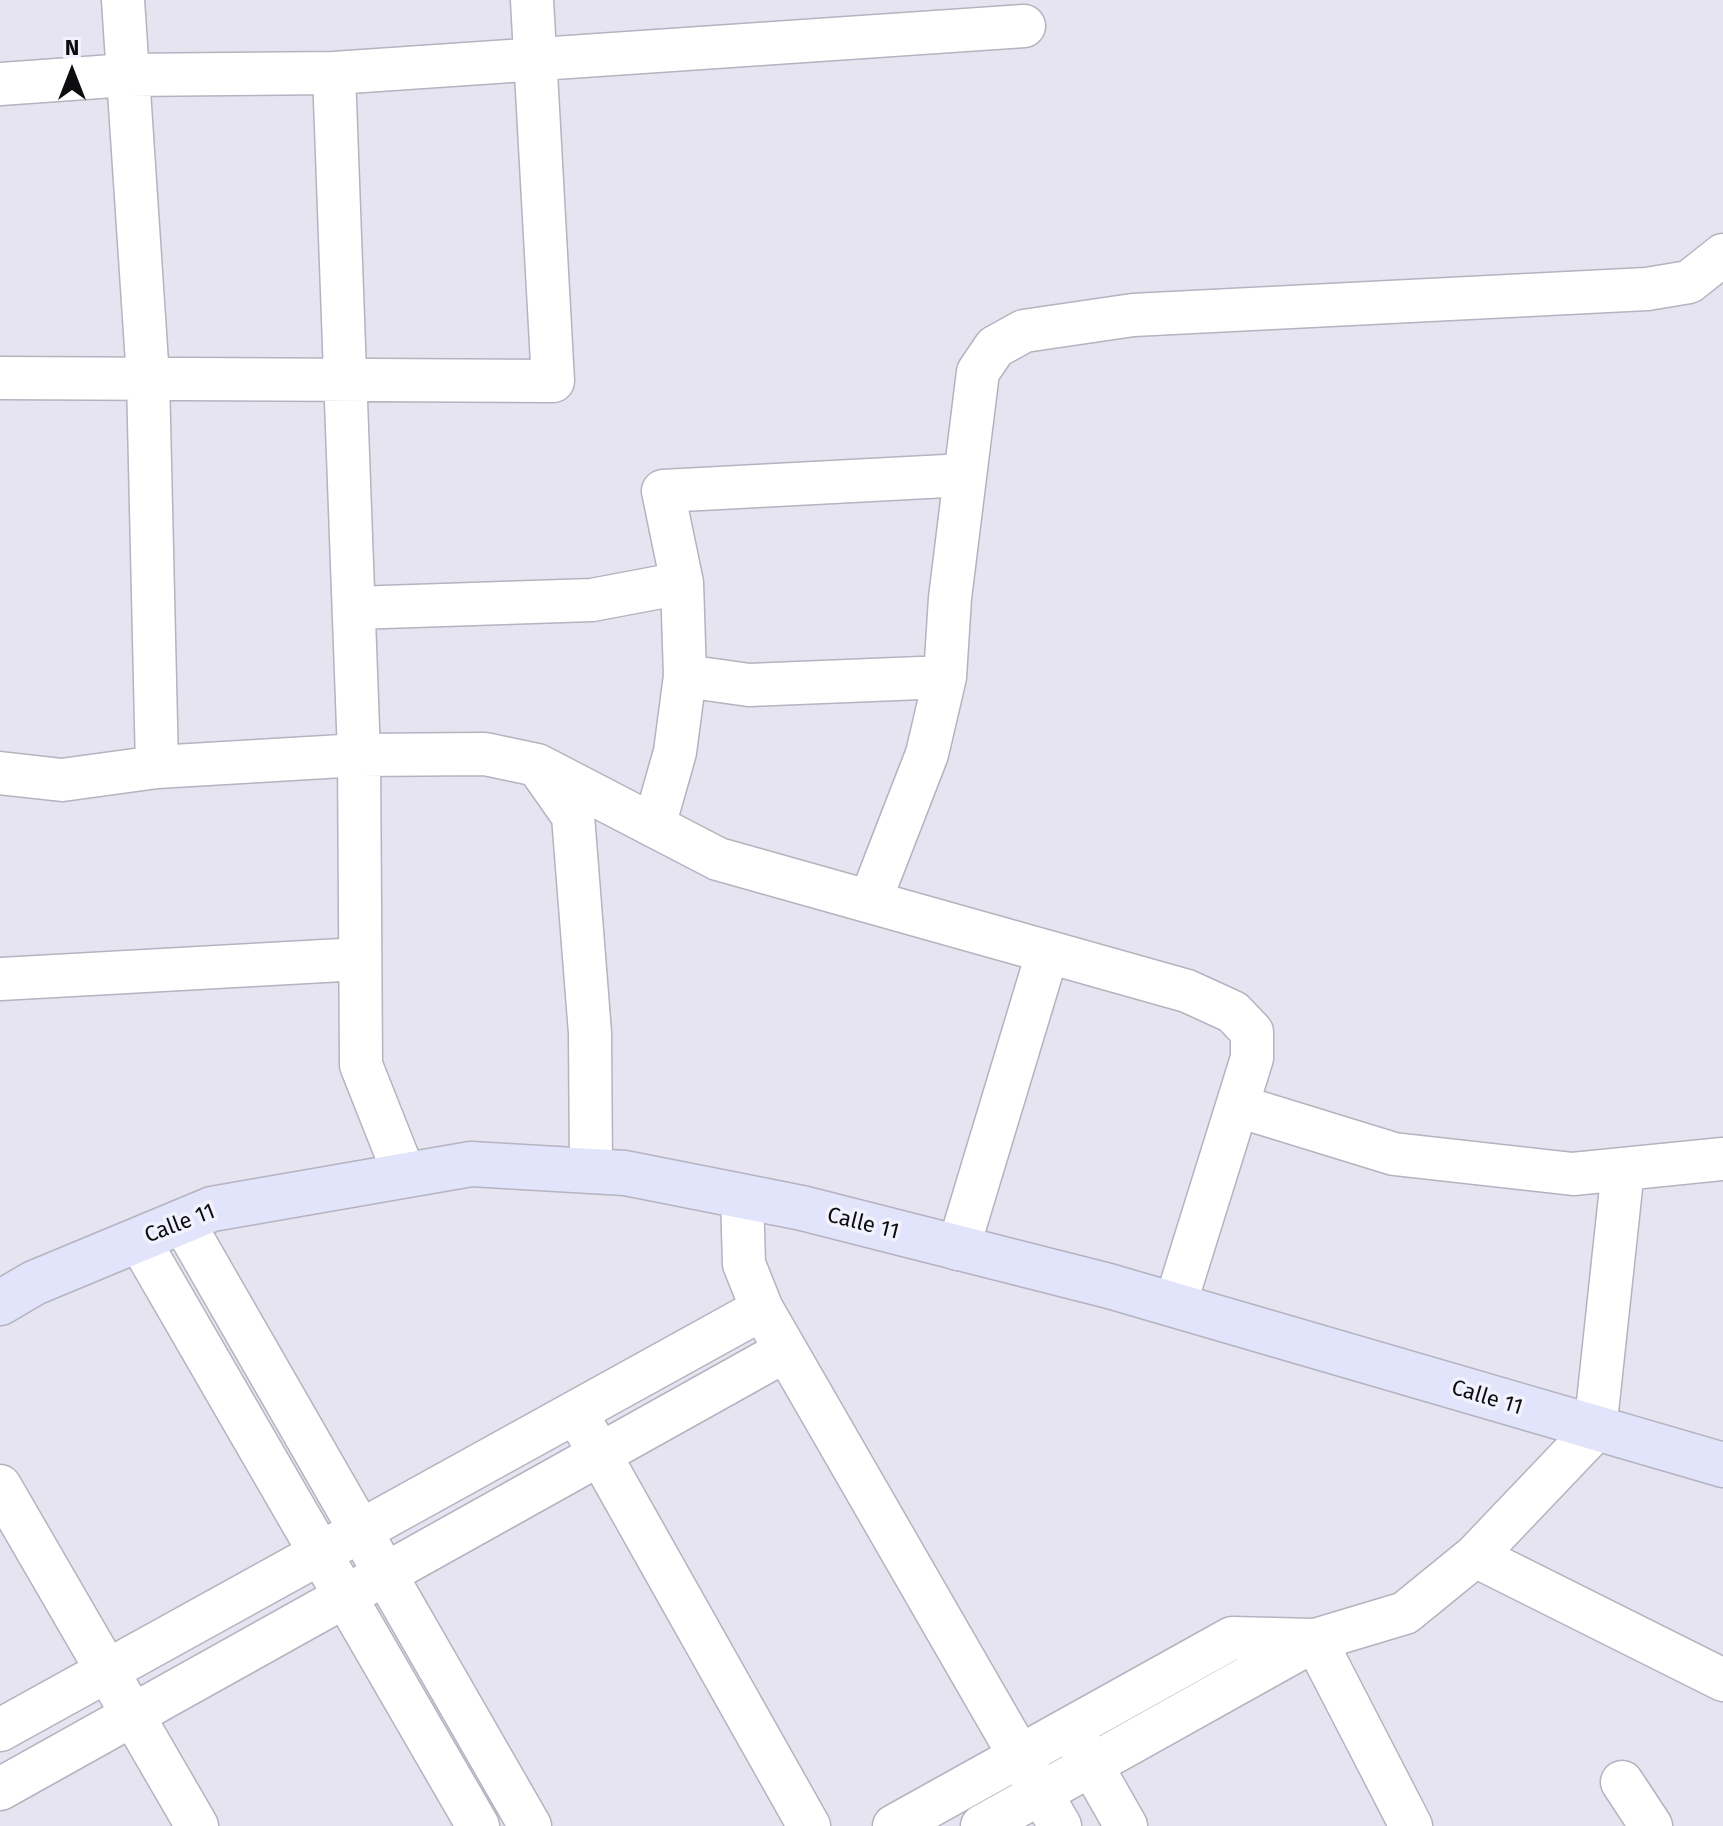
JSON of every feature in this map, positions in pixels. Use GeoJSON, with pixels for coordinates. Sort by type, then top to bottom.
{"type":"FeatureCollection","features":[{"type":"Feature","properties":{"kind":"street"},"geometry":{"type":"LineString","coordinates":[[123,0],[148,378],[157,767]]}},
{"type":"Feature","properties":{"kind":"street"},"geometry":{"type":"LineString","coordinates":[[0,378],[553,381],[532,0]]}},
{"type":"Feature","properties":{"kind":"street"},"geometry":{"type":"LineString","coordinates":[[0,84],[127,75],[334,73],[1024,26]]}},
{"type":"Feature","properties":{"kind":"street"},"geometry":{"type":"LineString","coordinates":[[334,73],[359,755],[361,1065],[405,1176]]}},
{"type":"Feature","properties":{"kind":"street"},"geometry":{"type":"LineString","coordinates":[[870,901],[927,754],[945,677],[950,598],[978,372],[995,347],[1024,331],[1133,315],[1647,289],[1689,282],[1723,255]]}},
{"type":"Feature","properties":{"kind":"street"},"geometry":{"type":"LineString","coordinates":[[654,826],[675,752],[685,676],[682,583],[663,491],[965,475]]}},
{"type":"Feature","properties":{"kind":"street"},"geometry":{"type":"LineString","coordinates":[[354,608],[592,600],[682,583]]}},
{"type":"Feature","properties":{"kind":"street"},"geometry":{"type":"LineString","coordinates":[[685,676],[749,685],[945,677]]}},
{"type":"Feature","properties":{"kind":"street"},"geometry":{"type":"LineString","coordinates":[[0,773],[62,780],[157,767],[359,755],[485,754],[537,765],[718,859],[1187,991],[1233,1012],[1252,1032],[1252,1058],[1175,1305]]}},
{"type":"Feature","properties":{"kind":"street"},"geometry":{"type":"LineString","coordinates":[[537,765],[573,816],[590,1033],[591,1171]]}},
{"type":"Feature","properties":{"kind":"street"},"geometry":{"type":"LineString","coordinates":[[958,1249],[1047,954]]}},
{"type":"Feature","properties":{"kind":"street"},"geometry":{"type":"LineString","coordinates":[[0,979],[360,959]]}},
{"type":"Feature","properties":{"kind":"street"},"geometry":{"type":"LineString","coordinates":[[1238,1106],[1394,1154],[1573,1174],[1723,1159]]}},
{"type":"Feature","properties":{"kind":"street","name":"Calle 11"},"geometry":{"type":"LineString","coordinates":[[0,1303],[34,1283],[212,1209],[471,1164],[625,1173],[742,1196],[1175,1305],[1723,1465]]}},
{"type":"Feature","properties":{"kind":"street"},"geometry":{"type":"LineString","coordinates":[[894,1826],[1019,1757],[1080,1746],[1232,1638],[1315,1640],[1405,1613],[1475,1556],[1595,1430],[1623,1169]]}},
{"type":"Feature","properties":{"kind":"street"},"geometry":{"type":"LineString","coordinates":[[742,1196],[744,1264],[762,1309],[1050,1809]]}},
{"type":"Feature","properties":{"kind":"street"},"geometry":{"type":"LineString","coordinates":[[183,1222],[530,1826]]}},
{"type":"Feature","properties":{"kind":"street"},"geometry":{"type":"LineString","coordinates":[[139,1240],[478,1826]]}},
{"type":"Feature","properties":{"kind":"street"},"geometry":{"type":"LineString","coordinates":[[0,1730],[762,1309]]}},
{"type":"Feature","properties":{"kind":"street"},"geometry":{"type":"LineString","coordinates":[[0,1789],[785,1351]]}},
{"type":"Feature","properties":{"kind":"street"},"geometry":{"type":"LineString","coordinates":[[576,1412],[809,1826]]}},
{"type":"Feature","properties":{"kind":"street"},"geometry":{"type":"LineString","coordinates":[[0,1486],[197,1826]]}},
{"type":"Feature","properties":{"kind":"street"},"geometry":{"type":"LineString","coordinates":[[1475,1556],[1723,1680]]}},
{"type":"Feature","properties":{"kind":"street"},"geometry":{"type":"LineString","coordinates":[[1315,1640],[1411,1826]]}},
{"type":"Feature","properties":{"kind":"street"},"geometry":{"type":"LineString","coordinates":[[1050,1809],[1080,1746]]}},
{"type":"Feature","properties":{"kind":"street"},"geometry":{"type":"LineString","coordinates":[[1080,1746],[1126,1826]]}},
{"type":"Feature","properties":{"kind":"street"},"geometry":{"type":"LineString","coordinates":[[1622,1782],[1651,1826]]}},
{"type":"Feature","properties":{"kind":"street"},"geometry":{"type":"LineString","coordinates":[[982,1826],[1050,1809]]}}]}
